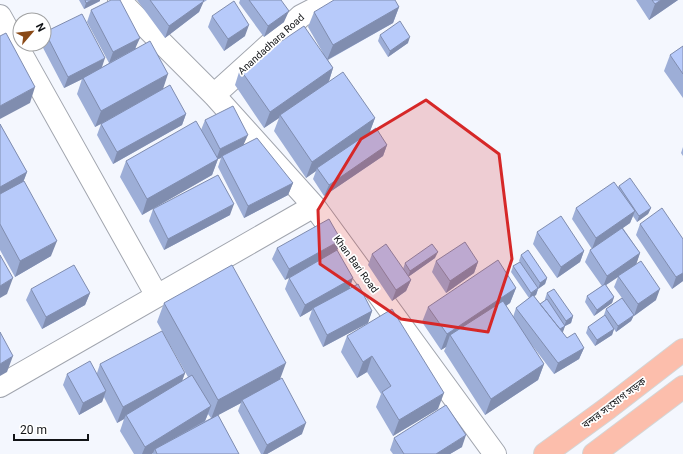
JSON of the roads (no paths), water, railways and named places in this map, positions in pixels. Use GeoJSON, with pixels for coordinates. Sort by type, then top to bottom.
{"type":"FeatureCollection","features":[{"type":"Feature","properties":{"kind":"highway","name":"বন্দর সংযোগ সড়ক"},"geometry":{"type":"LineString","coordinates":[[545,454],[683,350]]}},
{"type":"Feature","properties":{"kind":"highway"},"geometry":{"type":"LineString","coordinates":[[594,454],[683,387]]}},
{"type":"Feature","properties":{"kind":"street","name":"Khan Bari Road"},"geometry":{"type":"LineString","coordinates":[[119,0],[214,95],[314,206],[496,454]]}},
{"type":"Feature","properties":{"kind":"street","name":"Anandadhara Road"},"geometry":{"type":"LineString","coordinates":[[214,95],[301,16],[332,0]]}},
{"type":"Feature","properties":{"kind":"street"},"geometry":{"type":"LineString","coordinates":[[0,16],[157,296]]}},
{"type":"Feature","properties":{"kind":"street"},"geometry":{"type":"LineString","coordinates":[[0,386],[314,206]]}}]}
